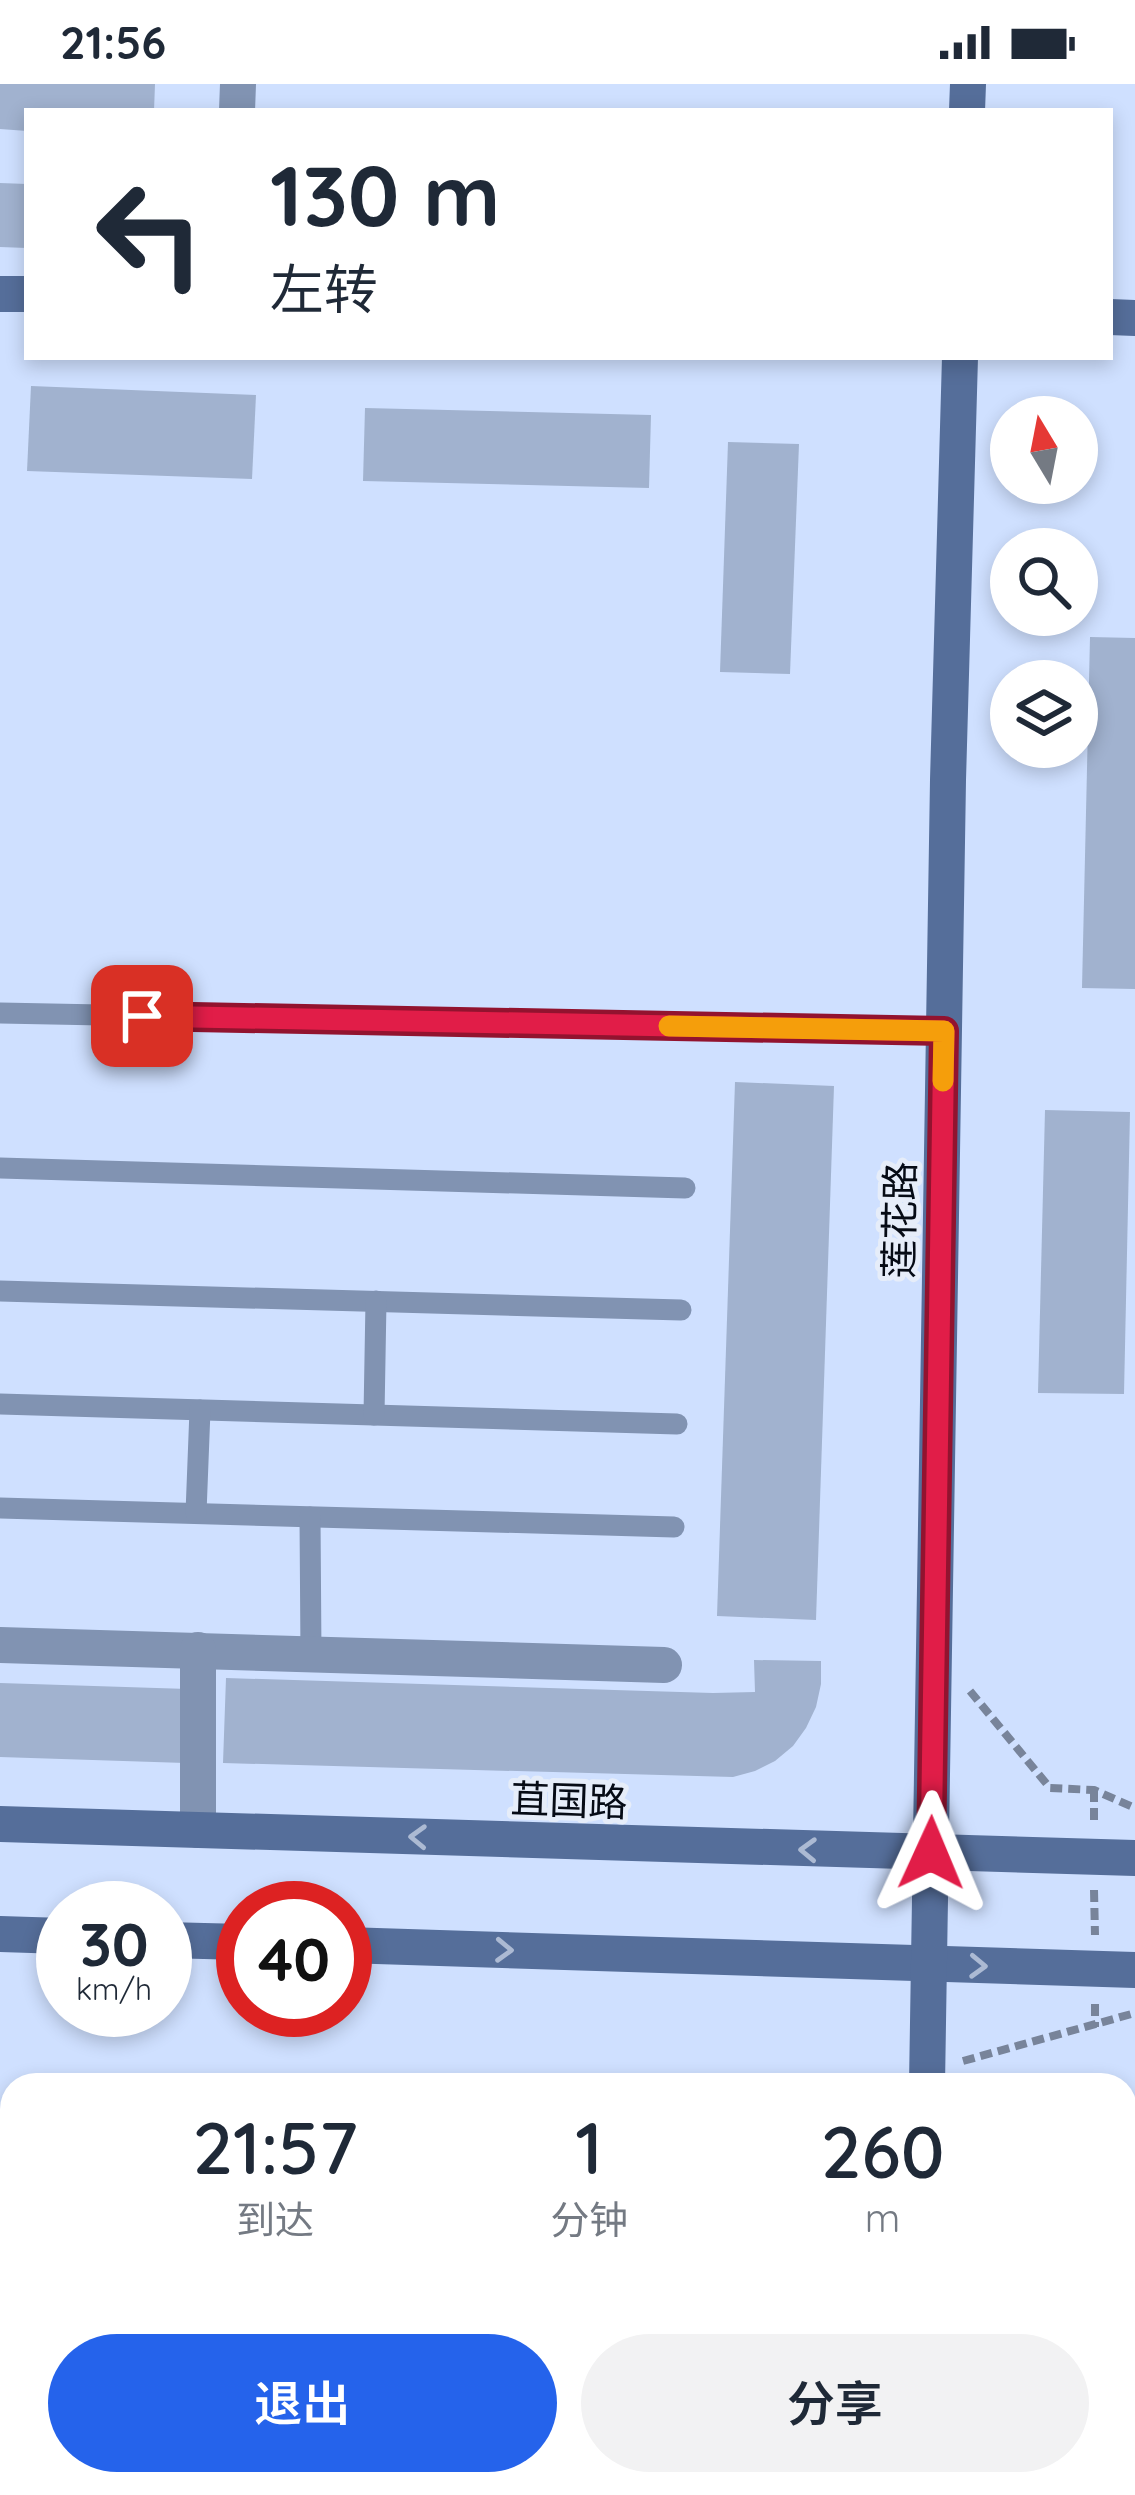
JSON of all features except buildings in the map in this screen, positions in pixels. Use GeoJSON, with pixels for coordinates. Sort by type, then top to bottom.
{"type":"FeatureCollection","features":[{"type":"Feature","properties":{"kind":"main road","name":"莲花路"},"geometry":{"type":"LineString","coordinates":[[927,2073],[948,780],[960,360]]}},
{"type":"Feature","properties":{"kind":"main road","name":"苴国路"},"geometry":{"type":"LineString","coordinates":[[0,1824],[1135,1858]]}},
{"type":"Feature","properties":{"kind":"main road"},"geometry":{"type":"LineString","coordinates":[[0,1934],[36,1935]]}},
{"type":"Feature","properties":{"kind":"main road"},"geometry":{"type":"LineString","coordinates":[[372,1947],[1135,1970]]}},
{"type":"Feature","properties":{"kind":"street"},"geometry":{"type":"LineString","coordinates":[[0,1645],[664,1665]]}},
{"type":"Feature","properties":{"kind":"street"},"geometry":{"type":"LineString","coordinates":[[198,1650],[198,1830]]}},
{"type":"Feature","properties":{"kind":"lane"},"geometry":{"type":"LineString","coordinates":[[0,1013],[944,1031]]}},
{"type":"Feature","properties":{"kind":"lane"},"geometry":{"type":"LineString","coordinates":[[0,1168],[685,1188]]}},
{"type":"Feature","properties":{"kind":"lane"},"geometry":{"type":"LineString","coordinates":[[0,1291],[681,1310]]}},
{"type":"Feature","properties":{"kind":"lane"},"geometry":{"type":"LineString","coordinates":[[374,1415],[376,1301]]}},
{"type":"Feature","properties":{"kind":"lane"},"geometry":{"type":"LineString","coordinates":[[0,1404],[677,1424]]}},
{"type":"Feature","properties":{"kind":"lane"},"geometry":{"type":"LineString","coordinates":[[196,1513],[200,1410]]}},
{"type":"Feature","properties":{"kind":"lane"},"geometry":{"type":"LineString","coordinates":[[0,1508],[674,1527]]}},
{"type":"Feature","properties":{"kind":"lane"},"geometry":{"type":"LineString","coordinates":[[310,1517],[311,1654]]}},
{"type":"Feature","properties":{"kind":"path"},"geometry":{"type":"LineString","coordinates":[[934,1646],[1050,1788],[1094,1790],[1135,1808]]}},
{"type":"Feature","properties":{"kind":"path"},"geometry":{"type":"LineString","coordinates":[[1094,1790],[1094,1838]]}},
{"type":"Feature","properties":{"kind":"path"},"geometry":{"type":"LineString","coordinates":[[1094,1885],[1095,1956]]}},
{"type":"Feature","properties":{"kind":"path"},"geometry":{"type":"LineString","coordinates":[[1095,2003],[1095,2026]]}},
{"type":"Feature","properties":{"kind":"path"},"geometry":{"type":"LineString","coordinates":[[943,2073],[1135,2013]]}},
{"type":"Feature","properties":{"kind":"slow traffic"},"geometry":{"type":"LineString","coordinates":[[669,1026],[944,1031],[943,1081]]}},
{"type":"Feature","properties":{"kind":"route"},"geometry":{"type":"LineString","coordinates":[[142,1016],[944,1031],[931,1853]]}}]}
